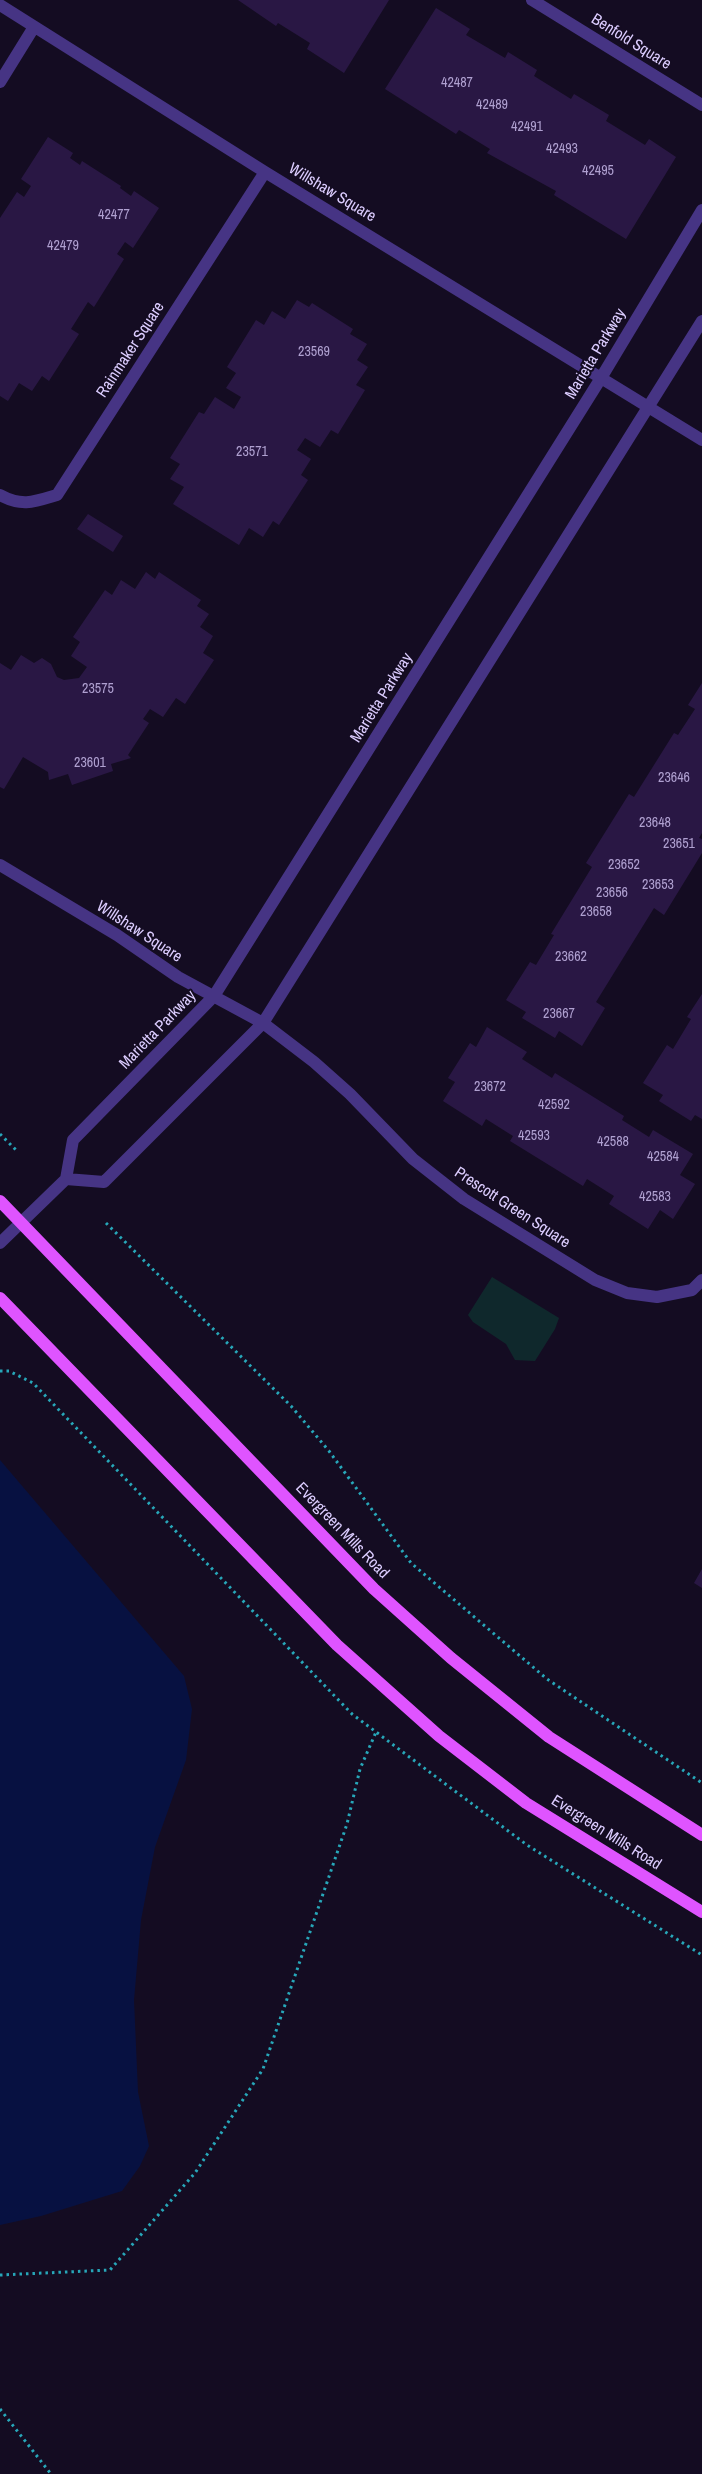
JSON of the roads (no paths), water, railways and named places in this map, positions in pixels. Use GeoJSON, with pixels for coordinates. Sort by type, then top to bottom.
{"type":"FeatureCollection","features":[{"type":"Feature","properties":{"kind":"main road","name":"Evergreen Mills Road"},"geometry":{"type":"LineString","coordinates":[[0,1201],[374,1589],[451,1658],[549,1737],[702,1835]]}},
{"type":"Feature","properties":{"kind":"main road","name":"Evergreen Mills Road"},"geometry":{"type":"LineString","coordinates":[[0,1298],[337,1645],[439,1736],[526,1803],[702,1912]]}},
{"type":"Feature","properties":{"kind":"street","name":"Benfold Square"},"geometry":{"type":"LineString","coordinates":[[541,2],[702,105]]}},
{"type":"Feature","properties":{"kind":"street","name":"Willshaw Square"},"geometry":{"type":"LineString","coordinates":[[0,5],[265,172],[648,407]]}},
{"type":"Feature","properties":{"kind":"street"},"geometry":{"type":"LineString","coordinates":[[0,82],[34,27]]}},
{"type":"Feature","properties":{"kind":"street","name":"Rainmaker Square"},"geometry":{"type":"LineString","coordinates":[[0,495],[14,503],[34,503],[57,495],[265,172]]}},
{"type":"Feature","properties":{"kind":"street","name":"Marietta Parkway"},"geometry":{"type":"LineString","coordinates":[[66,1179],[73,1140],[214,996],[601,378],[702,210]]}},
{"type":"Feature","properties":{"kind":"street"},"geometry":{"type":"LineString","coordinates":[[0,1243],[66,1179],[104,1182],[263,1023],[702,321]]}},
{"type":"Feature","properties":{"kind":"street"},"geometry":{"type":"LineString","coordinates":[[648,407],[702,440]]}},
{"type":"Feature","properties":{"kind":"street","name":"Willshaw Square"},"geometry":{"type":"LineString","coordinates":[[0,865],[117,935],[178,977],[263,1023]]}},
{"type":"Feature","properties":{"kind":"street","name":"Prescott Green Square"},"geometry":{"type":"LineString","coordinates":[[263,1023],[314,1062],[350,1094],[414,1159],[464,1199],[595,1280],[628,1293],[657,1297],[692,1290],[702,1280]]}}]}
